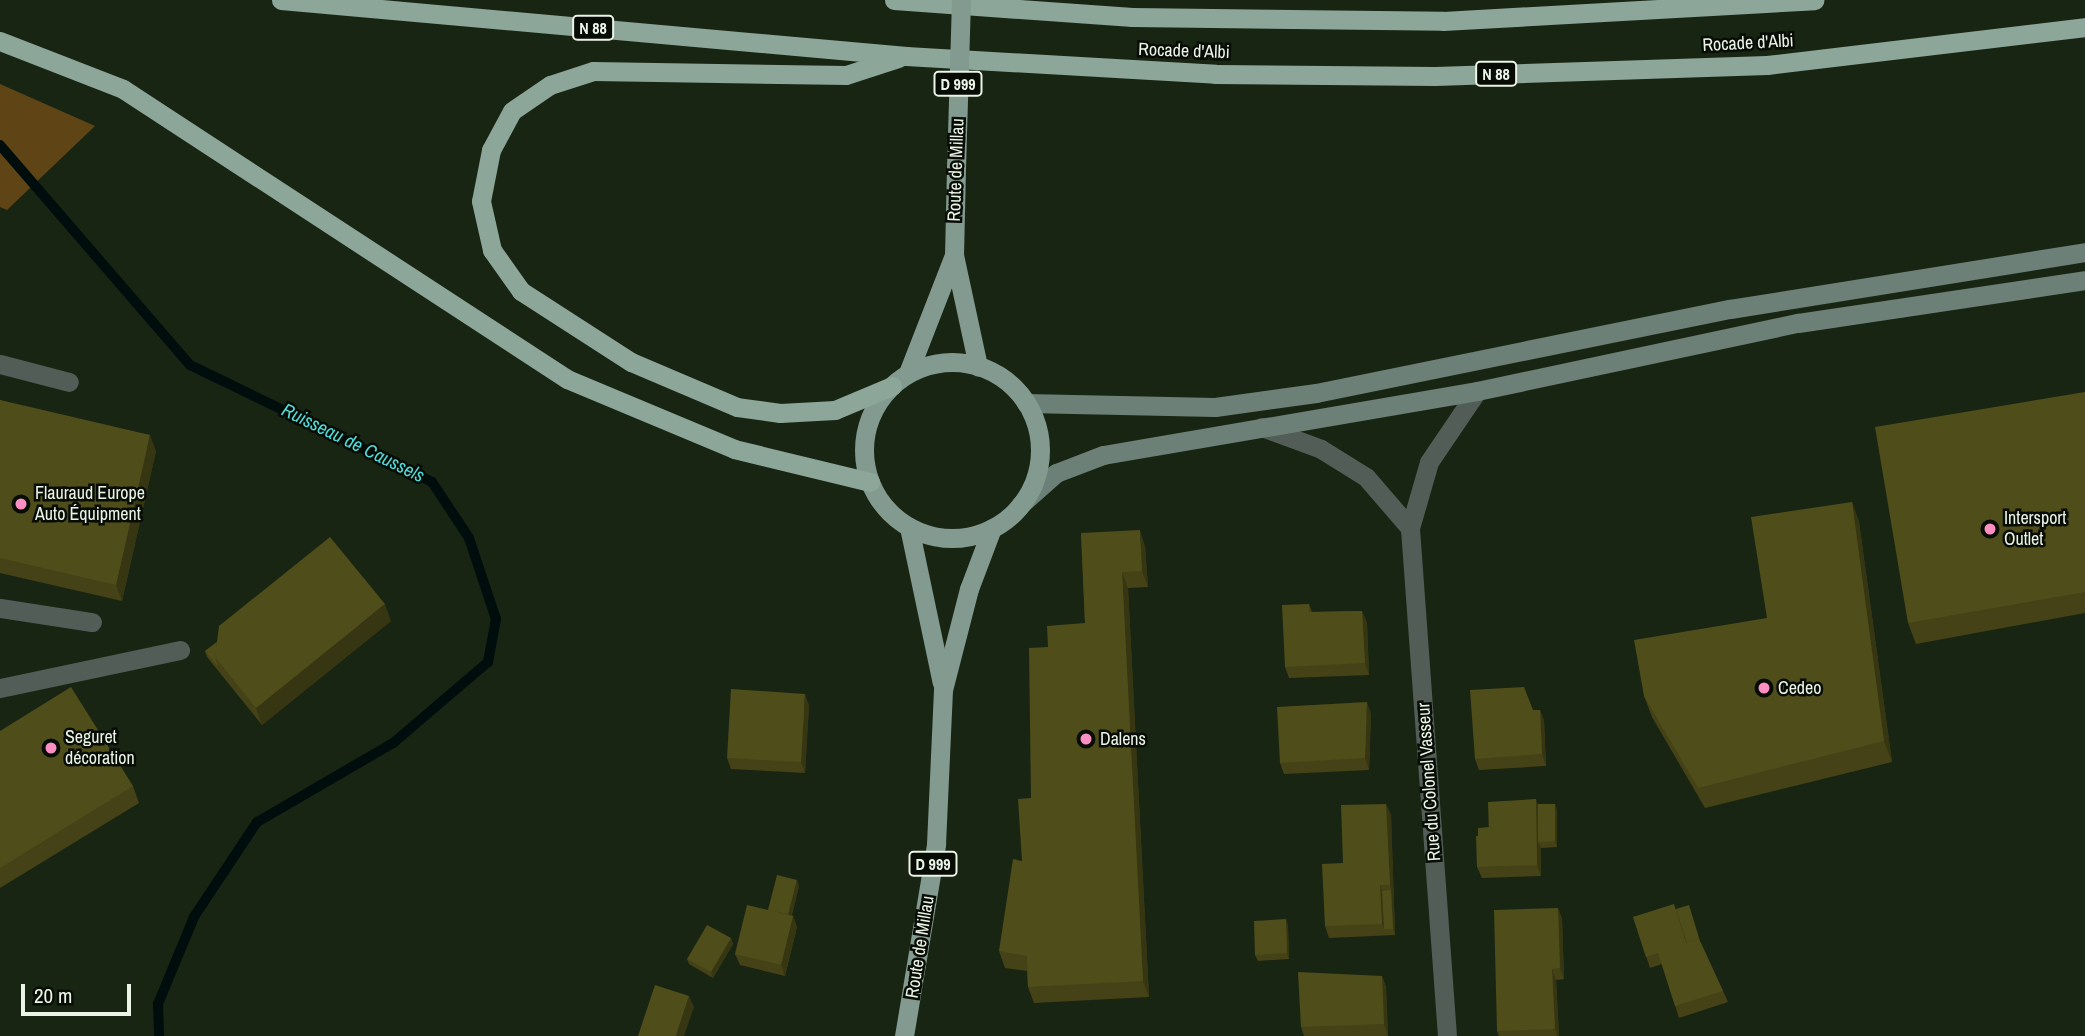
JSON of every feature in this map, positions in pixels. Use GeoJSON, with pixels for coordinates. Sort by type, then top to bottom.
{"type":"FeatureCollection","features":[{"type":"Feature","properties":{"kind":"highway","name":"Rocade d'Albi"},"geometry":{"type":"LineString","coordinates":[[281,0],[906,56],[1215,74],[1435,76],[1767,65],[2085,27]]}},
{"type":"Feature","properties":{"kind":"highway","name":"Rocade d'Albi"},"geometry":{"type":"LineString","coordinates":[[894,0],[1132,18],[1443,22],[1814,0]]}},
{"type":"Feature","properties":{"kind":"highway"},"geometry":{"type":"LineString","coordinates":[[0,41],[123,89],[567,379],[734,449],[870,482]]}},
{"type":"Feature","properties":{"kind":"highway"},"geometry":{"type":"LineString","coordinates":[[892,386],[835,410],[780,413],[737,407],[631,362],[521,291],[492,250],[481,201],[491,150],[512,111],[550,85],[593,71],[846,75],[906,56]]}},
{"type":"Feature","properties":{"kind":"main road","name":"Route de Millau"},"geometry":{"type":"LineString","coordinates":[[954,255],[961,0]]}},
{"type":"Feature","properties":{"kind":"main road"},"geometry":{"type":"LineString","coordinates":[[1026,403],[1215,407],[1316,393],[1730,309],[2085,252]]}},
{"type":"Feature","properties":{"kind":"main road","name":"D 999"},"geometry":{"type":"LineString","coordinates":[[954,255],[978,366]]}},
{"type":"Feature","properties":{"kind":"main road","name":"D 999"},"geometry":{"type":"LineString","coordinates":[[908,373],[954,255]]}},
{"type":"Feature","properties":{"kind":"main road"},"geometry":{"type":"LineString","coordinates":[[1020,505],[1038,466],[1040,444],[1026,403],[1006,380],[978,366],[955,362],[908,373],[892,386],[866,430],[870,482],[879,500],[909,527],[936,537],[992,528],[1020,505],[1056,473],[1103,455],[1477,391],[1798,323],[2085,280]]}},
{"type":"Feature","properties":{"kind":"main road","name":"Route de Millau"},"geometry":{"type":"LineString","coordinates":[[909,527],[943,691]]}},
{"type":"Feature","properties":{"kind":"main road","name":"Route de Millau"},"geometry":{"type":"LineString","coordinates":[[904,1036],[936,844],[943,691],[968,589],[992,528]]}},
{"type":"Feature","properties":{"kind":"street"},"geometry":{"type":"LineString","coordinates":[[0,364],[69,382]]}},
{"type":"Feature","properties":{"kind":"street","name":"Rue du Colonel Vasseur"},"geometry":{"type":"LineString","coordinates":[[1447,1036],[1410,528],[1429,462],[1477,391]]}},
{"type":"Feature","properties":{"kind":"street"},"geometry":{"type":"LineString","coordinates":[[1262,427],[1321,449],[1366,477],[1410,528]]}},
{"type":"Feature","properties":{"kind":"street"},"geometry":{"type":"LineString","coordinates":[[0,608],[92,622]]}},
{"type":"Feature","properties":{"kind":"street"},"geometry":{"type":"LineString","coordinates":[[0,688],[180,650]]}},
{"type":"Feature","properties":{"kind":"shaded area"},"geometry":{"type":"Polygon","coordinates":[[[0,84],[95,126],[7,210],[0,207],[0,84]]]}},
{"type":"Feature","properties":{"kind":"building","name":"Intersport Outlet"},"geometry":{"type":"Polygon","coordinates":[[[2085,392],[2085,592],[1908,623],[1875,427],[2085,392]]]}},
{"type":"Feature","properties":{"kind":"building"},"geometry":{"type":"Polygon","coordinates":[[[0,400],[150,435],[116,585],[0,558],[0,400]]]}},
{"type":"Feature","properties":{"kind":"building","name":"Cedeo"},"geometry":{"type":"Polygon","coordinates":[[[1852,502],[1884,741],[1698,788],[1644,696],[1634,640],[1767,618],[1751,517],[1852,502]]]}},
{"type":"Feature","properties":{"kind":"building","name":"Dalens"},"geometry":{"type":"Polygon","coordinates":[[[1140,530],[1142,571],[1122,572],[1143,981],[1028,987],[1027,956],[999,951],[1013,859],[1022,861],[1018,799],[1031,798],[1029,648],[1048,647],[1047,626],[1085,623],[1081,533],[1140,530]]]}},
{"type":"Feature","properties":{"kind":"building"},"geometry":{"type":"Polygon","coordinates":[[[330,537],[385,604],[256,708],[215,657],[219,626],[330,537]]]}},
{"type":"Feature","properties":{"kind":"building"},"geometry":{"type":"Polygon","coordinates":[[[1309,604],[1309,612],[1362,611],[1365,663],[1285,667],[1282,605],[1309,604]]]}},
{"type":"Feature","properties":{"kind":"building"},"geometry":{"type":"Polygon","coordinates":[[[217,642],[215,657],[218,667],[205,651],[217,642]]]}},
{"type":"Feature","properties":{"kind":"building"},"geometry":{"type":"Polygon","coordinates":[[[71,687],[133,786],[0,868],[0,731],[71,687]]]}},
{"type":"Feature","properties":{"kind":"building"},"geometry":{"type":"Polygon","coordinates":[[[1524,687],[1533,710],[1540,710],[1542,754],[1475,759],[1470,690],[1524,687]]]}},
{"type":"Feature","properties":{"kind":"building"},"geometry":{"type":"Polygon","coordinates":[[[731,689],[805,694],[801,762],[727,758],[731,689]]]}},
{"type":"Feature","properties":{"kind":"building"},"geometry":{"type":"Polygon","coordinates":[[[1367,702],[1365,758],[1280,763],[1277,707],[1367,702]]]}},
{"type":"Feature","properties":{"kind":"building"},"geometry":{"type":"Polygon","coordinates":[[[1536,799],[1537,865],[1477,867],[1476,836],[1489,836],[1488,802],[1536,799]]]}},
{"type":"Feature","properties":{"kind":"building"},"geometry":{"type":"Polygon","coordinates":[[[1386,804],[1390,885],[1380,885],[1382,924],[1325,926],[1322,864],[1343,863],[1341,805],[1386,804]]]}},
{"type":"Feature","properties":{"kind":"building"},"geometry":{"type":"Polygon","coordinates":[[[1538,804],[1555,804],[1555,841],[1538,842],[1538,804]]]}},
{"type":"Feature","properties":{"kind":"building"},"geometry":{"type":"Polygon","coordinates":[[[1489,827],[1489,836],[1478,836],[1478,828],[1489,827]]]}},
{"type":"Feature","properties":{"kind":"building"},"geometry":{"type":"Polygon","coordinates":[[[777,875],[797,880],[788,914],[768,910],[777,875]]]}},
{"type":"Feature","properties":{"kind":"building"},"geometry":{"type":"Polygon","coordinates":[[[1391,890],[1393,929],[1384,929],[1382,891],[1391,890]]]}},
{"type":"Feature","properties":{"kind":"building"},"geometry":{"type":"Polygon","coordinates":[[[1674,904],[1686,943],[1699,939],[1723,991],[1675,1006],[1658,953],[1646,957],[1633,917],[1674,904]]]}},
{"type":"Feature","properties":{"kind":"building"},"geometry":{"type":"Polygon","coordinates":[[[747,905],[793,916],[781,965],[735,954],[747,905]]]}},
{"type":"Feature","properties":{"kind":"building"},"geometry":{"type":"Polygon","coordinates":[[[1689,905],[1700,941],[1699,939],[1687,943],[1676,909],[1689,905]]]}},
{"type":"Feature","properties":{"kind":"building"},"geometry":{"type":"Polygon","coordinates":[[[1558,908],[1560,968],[1552,969],[1555,1029],[1497,1031],[1494,910],[1558,908]]]}},
{"type":"Feature","properties":{"kind":"building"},"geometry":{"type":"Polygon","coordinates":[[[1286,919],[1287,953],[1255,955],[1254,921],[1286,919]]]}},
{"type":"Feature","properties":{"kind":"building"},"geometry":{"type":"Polygon","coordinates":[[[707,925],[731,938],[711,972],[687,959],[707,925]]]}},
{"type":"Feature","properties":{"kind":"building"},"geometry":{"type":"Polygon","coordinates":[[[1298,972],[1382,976],[1384,1024],[1301,1027],[1298,972]]]}},
{"type":"Feature","properties":{"kind":"building"},"geometry":{"type":"Polygon","coordinates":[[[655,985],[689,996],[676,1036],[638,1036],[655,985]]]}},
{"type":"Feature","properties":{"kind":"waterway","name":"Ruisseau de Caussels"},"geometry":{"type":"LineString","coordinates":[[0,145],[190,365],[432,482],[469,538],[496,619],[488,662],[393,743],[257,822],[194,917],[158,1004],[159,1036]]}},
{"type":"Feature","properties":{"kind":"place","name":"Flauraud Europe Auto Équipment"},"geometry":{"type":"Point","coordinates":[21,504]}},
{"type":"Feature","properties":{"kind":"place","name":"Intersport Outlet"},"geometry":{"type":"Point","coordinates":[1990,529]}},
{"type":"Feature","properties":{"kind":"place","name":"Cedeo"},"geometry":{"type":"Point","coordinates":[1764,688]}},
{"type":"Feature","properties":{"kind":"place","name":"Dalens"},"geometry":{"type":"Point","coordinates":[1086,739]}},
{"type":"Feature","properties":{"kind":"place","name":"Seguret décoration"},"geometry":{"type":"Point","coordinates":[51,748]}}]}
